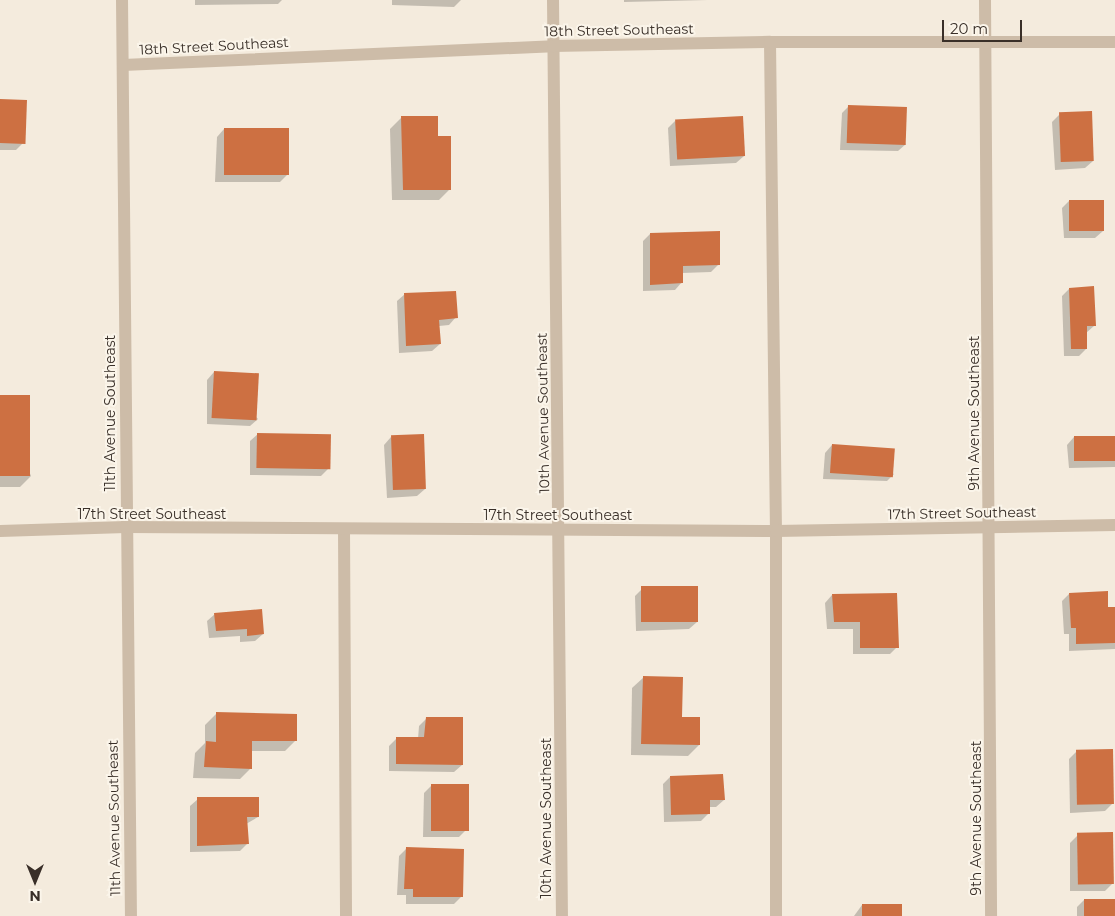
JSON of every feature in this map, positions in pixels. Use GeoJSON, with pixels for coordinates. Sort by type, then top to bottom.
{"type":"FeatureCollection","features":[{"type":"Feature","properties":{"kind":"street","name":"11th Avenue Southeast"},"geometry":{"type":"LineString","coordinates":[[122,0],[130,916]]}},
{"type":"Feature","properties":{"kind":"street","name":"10th Avenue Southeast"},"geometry":{"type":"LineString","coordinates":[[553,0],[562,916]]}},
{"type":"Feature","properties":{"kind":"street","name":"9th Avenue Southeast"},"geometry":{"type":"LineString","coordinates":[[985,0],[991,916]]}},
{"type":"Feature","properties":{"kind":"street","name":"18th Street Southeast"},"geometry":{"type":"LineString","coordinates":[[123,65],[553,46],[770,42],[1115,42]]}},
{"type":"Feature","properties":{"kind":"street"},"geometry":{"type":"LineString","coordinates":[[770,42],[776,530],[776,916]]}},
{"type":"Feature","properties":{"kind":"street","name":"17th Street Southeast"},"geometry":{"type":"LineString","coordinates":[[0,531],[126,528],[776,530],[1115,525]]}},
{"type":"Feature","properties":{"kind":"street"},"geometry":{"type":"LineString","coordinates":[[344,529],[346,916]]}},
{"type":"Feature","properties":{"kind":"building"},"geometry":{"type":"Polygon","coordinates":[[[0,99],[27,100],[25,144],[0,143],[0,99]]]}},
{"type":"Feature","properties":{"kind":"building"},"geometry":{"type":"Polygon","coordinates":[[[848,105],[907,107],[906,145],[847,143],[848,105]]]}},
{"type":"Feature","properties":{"kind":"building"},"geometry":{"type":"Polygon","coordinates":[[[1092,111],[1094,161],[1061,162],[1059,112],[1092,111]]]}},
{"type":"Feature","properties":{"kind":"building"},"geometry":{"type":"Polygon","coordinates":[[[401,116],[438,116],[438,136],[451,136],[451,190],[403,190],[401,116]]]}},
{"type":"Feature","properties":{"kind":"building"},"geometry":{"type":"Polygon","coordinates":[[[743,116],[745,156],[677,160],[675,120],[743,116]]]}},
{"type":"Feature","properties":{"kind":"building"},"geometry":{"type":"Polygon","coordinates":[[[224,128],[289,128],[289,175],[224,175],[224,128]]]}},
{"type":"Feature","properties":{"kind":"building"},"geometry":{"type":"Polygon","coordinates":[[[1069,200],[1104,200],[1104,231],[1069,231],[1069,200]]]}},
{"type":"Feature","properties":{"kind":"building"},"geometry":{"type":"Polygon","coordinates":[[[720,231],[720,265],[683,266],[683,283],[650,285],[650,233],[720,231]]]}},
{"type":"Feature","properties":{"kind":"building"},"geometry":{"type":"Polygon","coordinates":[[[1094,286],[1096,326],[1087,326],[1087,349],[1071,349],[1069,288],[1094,286]]]}},
{"type":"Feature","properties":{"kind":"building"},"geometry":{"type":"Polygon","coordinates":[[[456,291],[458,318],[439,320],[441,344],[406,346],[404,293],[456,291]]]}},
{"type":"Feature","properties":{"kind":"building"},"geometry":{"type":"Polygon","coordinates":[[[214,371],[259,373],[256,420],[212,418],[214,371]]]}},
{"type":"Feature","properties":{"kind":"building"},"geometry":{"type":"Polygon","coordinates":[[[0,395],[30,395],[30,476],[0,476],[0,395]]]}},
{"type":"Feature","properties":{"kind":"building"},"geometry":{"type":"Polygon","coordinates":[[[257,433],[331,434],[330,469],[256,468],[257,433]]]}},
{"type":"Feature","properties":{"kind":"building"},"geometry":{"type":"Polygon","coordinates":[[[424,434],[426,489],[393,490],[391,435],[424,434]]]}},
{"type":"Feature","properties":{"kind":"building"},"geometry":{"type":"Polygon","coordinates":[[[1074,436],[1115,436],[1115,461],[1074,461],[1074,436]]]}},
{"type":"Feature","properties":{"kind":"building"},"geometry":{"type":"Polygon","coordinates":[[[832,444],[895,448],[893,477],[830,473],[832,444]]]}},
{"type":"Feature","properties":{"kind":"building"},"geometry":{"type":"Polygon","coordinates":[[[641,586],[698,586],[698,622],[641,622],[641,586]]]}},
{"type":"Feature","properties":{"kind":"building"},"geometry":{"type":"Polygon","coordinates":[[[1108,591],[1108,607],[1115,607],[1115,643],[1076,644],[1076,628],[1071,628],[1069,593],[1108,591]]]}},
{"type":"Feature","properties":{"kind":"building"},"geometry":{"type":"Polygon","coordinates":[[[897,593],[899,648],[860,648],[860,622],[834,622],[832,594],[897,593]]]}},
{"type":"Feature","properties":{"kind":"building"},"geometry":{"type":"Polygon","coordinates":[[[262,609],[264,634],[247,636],[247,629],[216,631],[214,613],[262,609]]]}},
{"type":"Feature","properties":{"kind":"building"},"geometry":{"type":"Polygon","coordinates":[[[643,676],[683,677],[682,717],[700,717],[700,745],[641,744],[643,676]]]}},
{"type":"Feature","properties":{"kind":"building"},"geometry":{"type":"Polygon","coordinates":[[[216,712],[297,714],[297,741],[252,741],[252,769],[204,767],[206,741],[216,742],[216,712]]]}},
{"type":"Feature","properties":{"kind":"building"},"geometry":{"type":"Polygon","coordinates":[[[426,717],[463,717],[463,765],[396,764],[396,737],[424,737],[426,717]]]}},
{"type":"Feature","properties":{"kind":"building"},"geometry":{"type":"Polygon","coordinates":[[[1113,749],[1114,804],[1077,805],[1076,750],[1113,749]]]}},
{"type":"Feature","properties":{"kind":"building"},"geometry":{"type":"Polygon","coordinates":[[[723,774],[725,800],[710,800],[710,814],[671,815],[670,776],[723,774]]]}},
{"type":"Feature","properties":{"kind":"building"},"geometry":{"type":"Polygon","coordinates":[[[431,784],[469,784],[469,831],[431,831],[431,784]]]}},
{"type":"Feature","properties":{"kind":"building"},"geometry":{"type":"Polygon","coordinates":[[[197,797],[259,797],[259,817],[247,817],[249,844],[197,846],[197,797]]]}},
{"type":"Feature","properties":{"kind":"building"},"geometry":{"type":"Polygon","coordinates":[[[1113,832],[1114,884],[1078,885],[1077,833],[1113,832]]]}},
{"type":"Feature","properties":{"kind":"building"},"geometry":{"type":"Polygon","coordinates":[[[406,847],[464,849],[463,897],[413,897],[413,889],[404,889],[406,847]]]}},
{"type":"Feature","properties":{"kind":"building"},"geometry":{"type":"Polygon","coordinates":[[[1084,899],[1115,899],[1115,916],[1084,916],[1084,899]]]}},
{"type":"Feature","properties":{"kind":"building"},"geometry":{"type":"Polygon","coordinates":[[[862,904],[902,904],[902,916],[862,916],[862,904]]]}}]}
